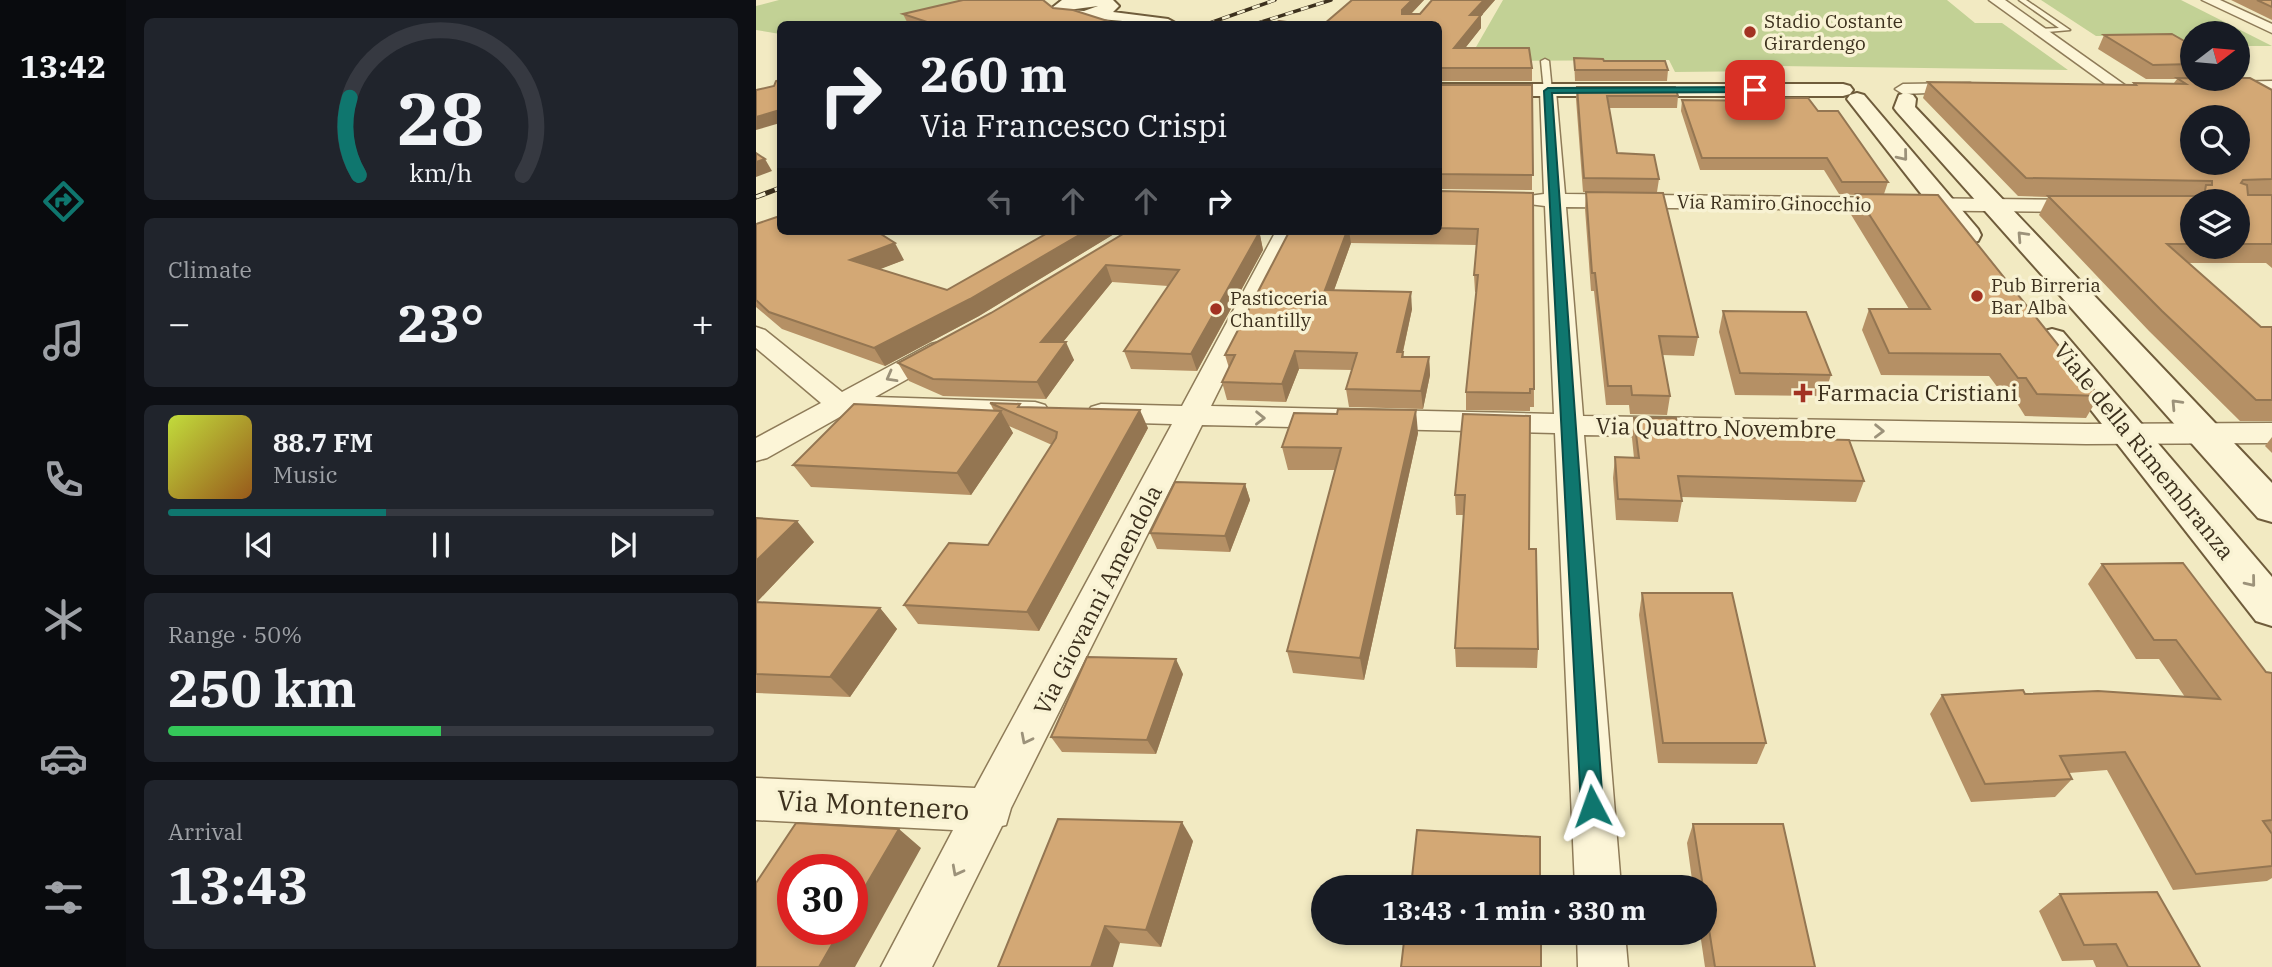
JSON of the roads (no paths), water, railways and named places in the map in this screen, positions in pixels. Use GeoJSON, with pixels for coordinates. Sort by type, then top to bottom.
{"type":"FeatureCollection","features":[{"type":"Feature","properties":{"kind":"street"},"geometry":{"type":"LineString","coordinates":[[1996,0],[2121,88]]}},
{"type":"Feature","properties":{"kind":"street"},"geometry":{"type":"LineString","coordinates":[[2208,0],[2272,29]]}},
{"type":"Feature","properties":{"kind":"street"},"geometry":{"type":"LineString","coordinates":[[1045,21],[1068,6],[1098,1],[1117,2]]}},
{"type":"Feature","properties":{"kind":"street"},"geometry":{"type":"LineString","coordinates":[[1093,14],[1108,9],[1117,2]]}},
{"type":"Feature","properties":{"kind":"street"},"geometry":{"type":"LineString","coordinates":[[1068,6],[1124,21]]}},
{"type":"Feature","properties":{"kind":"street"},"geometry":{"type":"LineString","coordinates":[[1985,256],[1850,95],[1846,84],[1891,88],[1987,88]]}},
{"type":"Feature","properties":{"kind":"street"},"geometry":{"type":"LineString","coordinates":[[2250,86],[2272,86]]}},
{"type":"Feature","properties":{"kind":"street"},"geometry":{"type":"LineString","coordinates":[[1442,90],[1850,95],[1885,103],[1891,88]]}},
{"type":"Feature","properties":{"kind":"street","name":"Viale della Rimembranza"},"geometry":{"type":"LineString","coordinates":[[1891,88],[1904,108],[2272,508]]}},
{"type":"Feature","properties":{"kind":"street"},"geometry":{"type":"LineString","coordinates":[[2094,88],[2140,88]]}},
{"type":"Feature","properties":{"kind":"street"},"geometry":{"type":"LineString","coordinates":[[1548,91],[1597,875]]}},
{"type":"Feature","properties":{"kind":"street","name":"Via Ramiro Ginocchio"},"geometry":{"type":"LineString","coordinates":[[1514,199],[2100,206]]}},
{"type":"Feature","properties":{"kind":"street","name":"Via Giovanni Amendola"},"geometry":{"type":"LineString","coordinates":[[906,967],[1285,235]]}},
{"type":"Feature","properties":{"kind":"street","name":"Viale della Rimembranza"},"geometry":{"type":"LineString","coordinates":[[2036,319],[2272,608]]}},
{"type":"Feature","properties":{"kind":"street"},"geometry":{"type":"LineString","coordinates":[[756,335],[841,405]]}},
{"type":"Feature","properties":{"kind":"street"},"geometry":{"type":"LineString","coordinates":[[756,452],[966,336]]}},
{"type":"Feature","properties":{"kind":"street","name":"Via Quattro Novembre"},"geometry":{"type":"LineString","coordinates":[[841,405],[1643,428],[2204,434]]}},
{"type":"Feature","properties":{"kind":"street"},"geometry":{"type":"LineString","coordinates":[[2204,434],[2272,433]]}},
{"type":"Feature","properties":{"kind":"street","name":"Via Montenero"},"geometry":{"type":"LineString","coordinates":[[756,799],[989,810]]}},
{"type":"Feature","properties":{"kind":"street"},"geometry":{"type":"LineString","coordinates":[[1602,945],[1603,967]]}},
{"type":"Feature","properties":{"kind":"lane"},"geometry":{"type":"LineString","coordinates":[[2022,0],[2066,30],[2039,31]]}},
{"type":"Feature","properties":{"kind":"lane"},"geometry":{"type":"LineString","coordinates":[[1545,61],[1548,91]]}},
{"type":"Feature","properties":{"kind":"railway"},"geometry":{"type":"LineString","coordinates":[[1216,21],[1275,0]]}},
{"type":"Feature","properties":{"kind":"railway"},"geometry":{"type":"LineString","coordinates":[[1264,21],[1331,0]]}},
{"type":"Feature","properties":{"kind":"railway"},"geometry":{"type":"LineString","coordinates":[[756,197],[777,189]]}},
{"type":"Feature","properties":{"kind":"place","name":"Stadio Costante Girardengo"},"geometry":{"type":"Point","coordinates":[1750,32]}},
{"type":"Feature","properties":{"kind":"place","name":"Pub Birreria Bar Alba"},"geometry":{"type":"Point","coordinates":[1977,296]}},
{"type":"Feature","properties":{"kind":"place","name":"Pasticceria Chantilly"},"geometry":{"type":"Point","coordinates":[1216,309]}},
{"type":"Feature","properties":{"kind":"place","name":"Farmacia Cristiani"},"geometry":{"type":"Point","coordinates":[1803,393]}}]}
